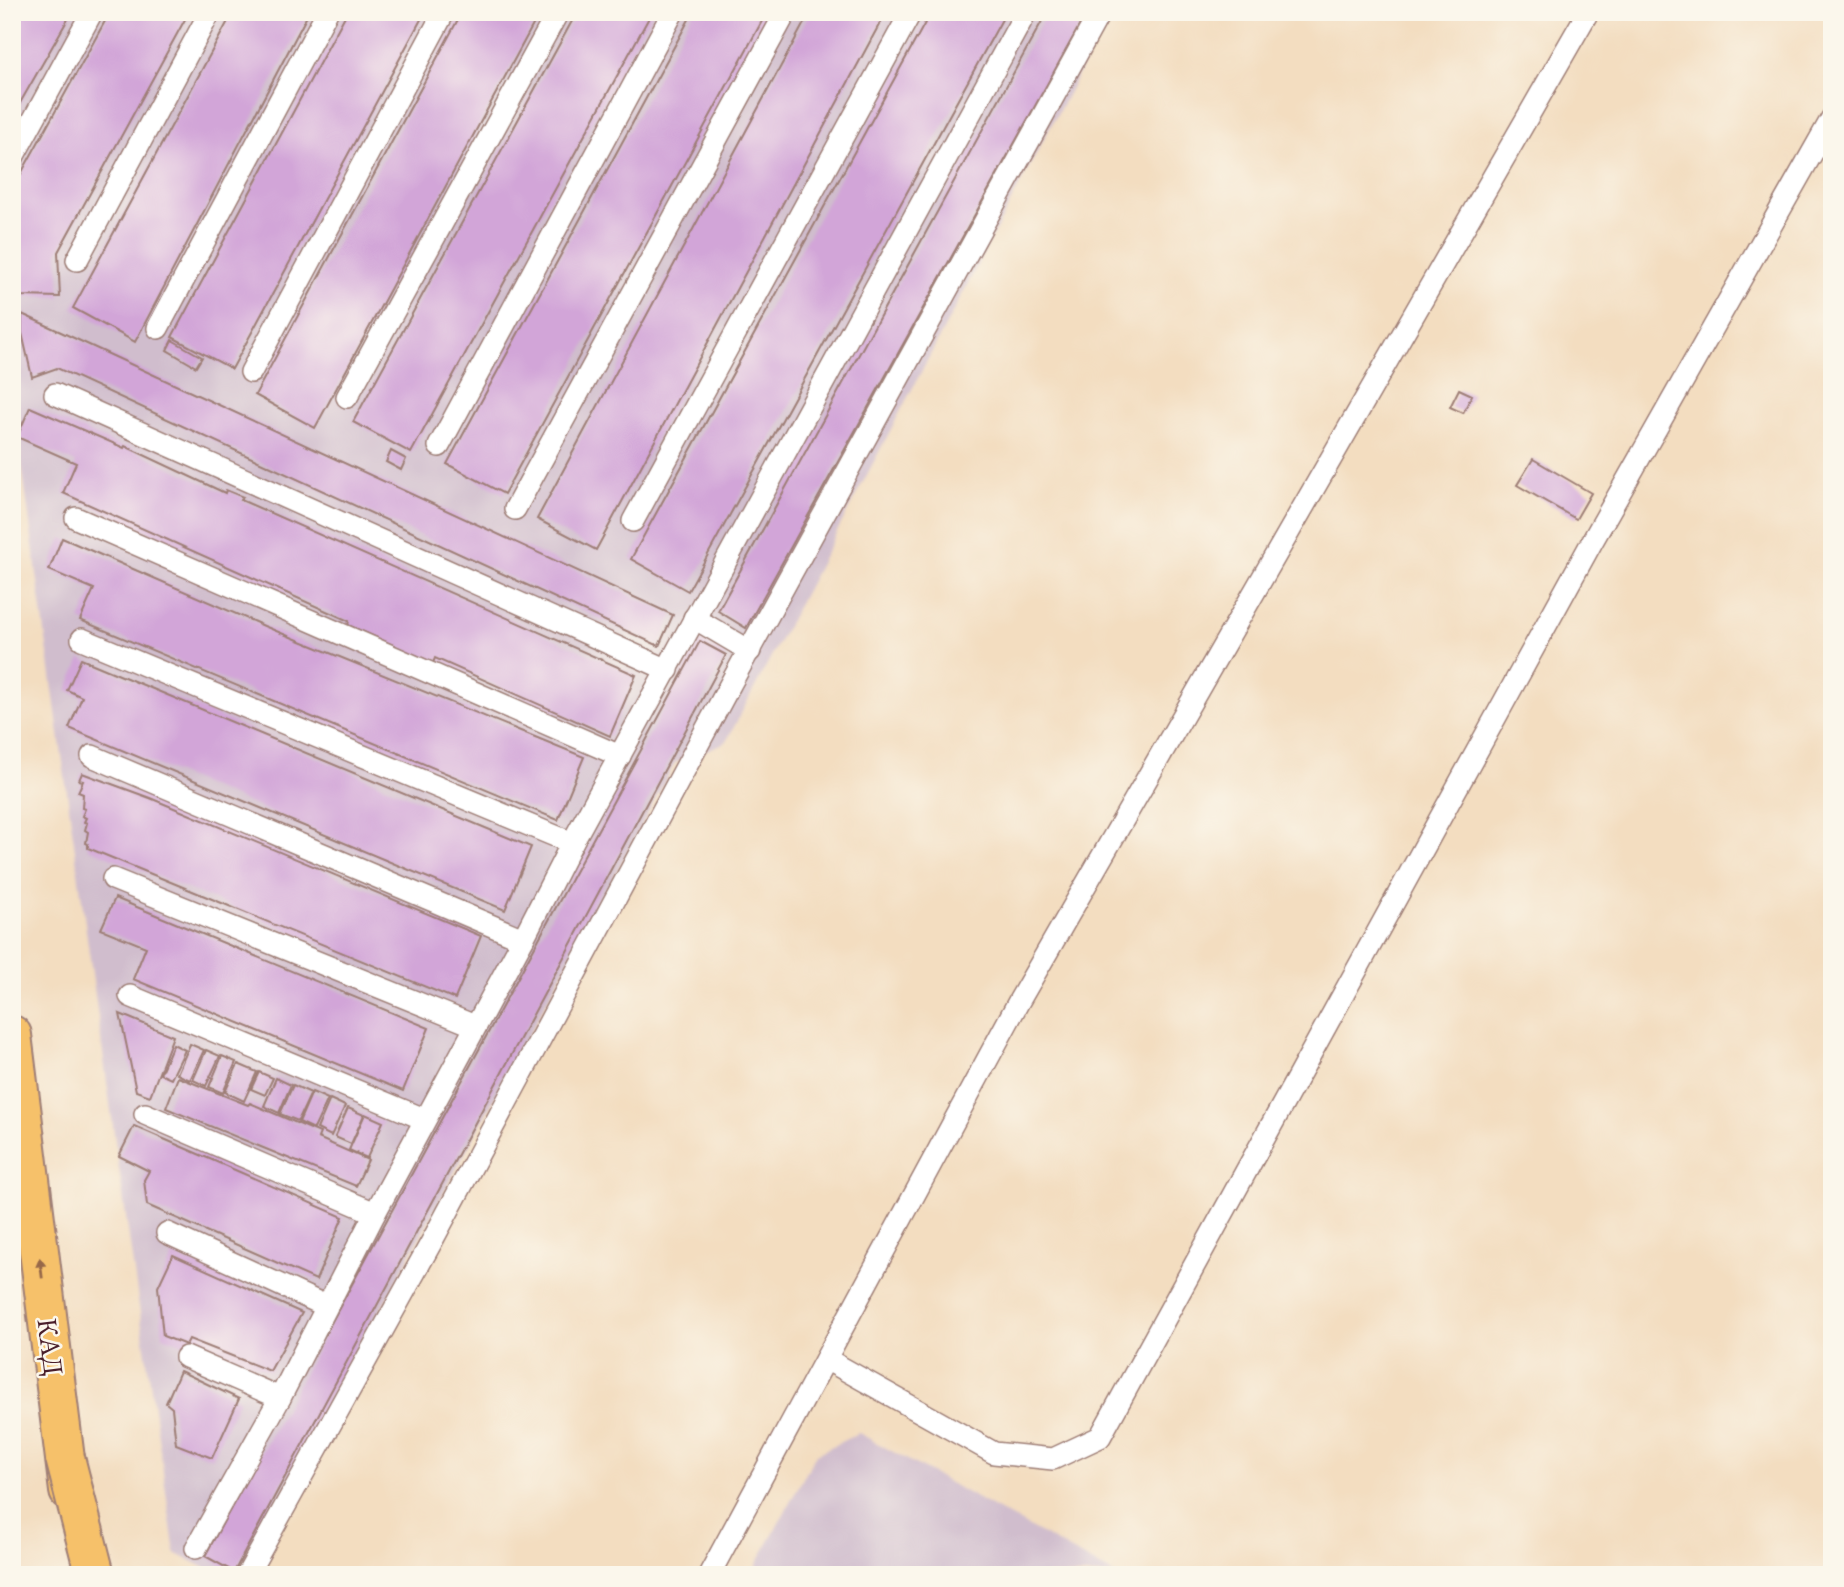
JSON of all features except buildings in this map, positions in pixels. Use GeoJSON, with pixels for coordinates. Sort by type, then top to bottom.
{"type":"FeatureCollection","features":[{"type":"Feature","properties":{"kind":"main road","name":"КАД"},"geometry":{"type":"LineString","coordinates":[[12,1035],[80,1575]]}},
{"type":"Feature","properties":{"kind":"main road"},"geometry":{"type":"LineString","coordinates":[[65,1458],[95,1575]]}},
{"type":"Feature","properties":{"kind":"lane"},"geometry":{"type":"LineString","coordinates":[[12,159],[92,12]]}},
{"type":"Feature","properties":{"kind":"lane"},"geometry":{"type":"LineString","coordinates":[[77,260],[210,12]]}},
{"type":"Feature","properties":{"kind":"lane"},"geometry":{"type":"LineString","coordinates":[[158,328],[327,12]]}},
{"type":"Feature","properties":{"kind":"lane"},"geometry":{"type":"LineString","coordinates":[[251,372],[444,12]]}},
{"type":"Feature","properties":{"kind":"lane"},"geometry":{"type":"LineString","coordinates":[[346,397],[558,12]]}},
{"type":"Feature","properties":{"kind":"lane"},"geometry":{"type":"LineString","coordinates":[[439,446],[673,12]]}},
{"type":"Feature","properties":{"kind":"lane"},"geometry":{"type":"LineString","coordinates":[[515,509],[786,12]]}},
{"type":"Feature","properties":{"kind":"lane"},"geometry":{"type":"LineString","coordinates":[[633,522],[911,12]]}},
{"type":"Feature","properties":{"kind":"lane"},"geometry":{"type":"LineString","coordinates":[[196,1548],[280,1398],[326,1306],[572,843],[1026,12]]}},
{"type":"Feature","properties":{"kind":"lane"},"geometry":{"type":"LineString","coordinates":[[247,1575],[431,1243],[750,651],[1100,12]]}},
{"type":"Feature","properties":{"kind":"lane"},"geometry":{"type":"LineString","coordinates":[[709,1575],[1019,1001],[1588,12]]}},
{"type":"Feature","properties":{"kind":"lane"},"geometry":{"type":"LineString","coordinates":[[826,1359],[994,1453],[1053,1459],[1100,1437],[1593,540],[1832,118]]}},
{"type":"Feature","properties":{"kind":"lane"},"geometry":{"type":"LineString","coordinates":[[55,394],[668,670]]}},
{"type":"Feature","properties":{"kind":"lane"},"geometry":{"type":"LineString","coordinates":[[76,518],[620,756]]}},
{"type":"Feature","properties":{"kind":"lane"},"geometry":{"type":"LineString","coordinates":[[694,618],[750,651]]}},
{"type":"Feature","properties":{"kind":"lane"},"geometry":{"type":"LineString","coordinates":[[82,639],[572,843]]}},
{"type":"Feature","properties":{"kind":"lane"},"geometry":{"type":"LineString","coordinates":[[92,756],[523,939]]}},
{"type":"Feature","properties":{"kind":"lane"},"geometry":{"type":"LineString","coordinates":[[113,879],[475,1026]]}},
{"type":"Feature","properties":{"kind":"lane"},"geometry":{"type":"LineString","coordinates":[[130,996],[425,1119]]}},
{"type":"Feature","properties":{"kind":"lane"},"geometry":{"type":"LineString","coordinates":[[145,1114],[375,1213]]}},
{"type":"Feature","properties":{"kind":"lane"},"geometry":{"type":"LineString","coordinates":[[167,1233],[326,1306]]}},
{"type":"Feature","properties":{"kind":"lane"},"geometry":{"type":"LineString","coordinates":[[186,1357],[280,1398]]}},
{"type":"Feature","properties":{"kind":"shaded area"},"geometry":{"type":"Polygon","coordinates":[[[12,12],[1111,12],[726,742],[675,763],[238,1575],[220,1575],[175,1553],[118,1162],[12,393],[12,12]]]}},
{"type":"Feature","properties":{"kind":"shaded area"},"geometry":{"type":"Polygon","coordinates":[[[859,1433],[1115,1575],[751,1575],[816,1454],[859,1433]]]}}]}
